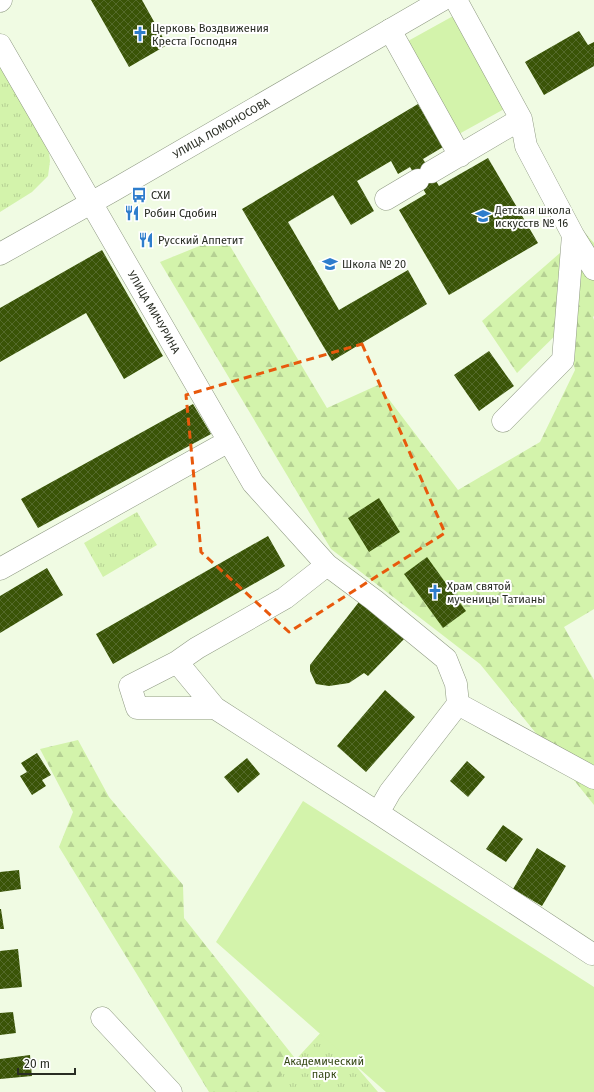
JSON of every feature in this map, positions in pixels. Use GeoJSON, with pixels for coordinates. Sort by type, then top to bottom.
{"type":"FeatureCollection","features":[{"type":"Feature","properties":{"kind":"street","name":"УЛИЦА ЛОМОНОСОВА"},"geometry":{"type":"LineString","coordinates":[[0,254],[442,0]]}},
{"type":"Feature","properties":{"kind":"street"},"geometry":{"type":"LineString","coordinates":[[456,0],[522,119],[526,146],[573,235],[594,269]]}},
{"type":"Feature","properties":{"kind":"street"},"geometry":{"type":"LineString","coordinates":[[390,30],[460,156]]}},
{"type":"Feature","properties":{"kind":"street","name":"УЛИЦА МИЧУРИНА"},"geometry":{"type":"LineString","coordinates":[[0,45],[253,483],[327,564],[446,659],[456,684],[458,704]]}},
{"type":"Feature","properties":{"kind":"street"},"geometry":{"type":"LineString","coordinates":[[386,199],[522,119]]}},
{"type":"Feature","properties":{"kind":"street"},"geometry":{"type":"LineString","coordinates":[[503,421],[563,360],[573,235]]}},
{"type":"Feature","properties":{"kind":"street"},"geometry":{"type":"LineString","coordinates":[[0,569],[228,441]]}},
{"type":"Feature","properties":{"kind":"street"},"geometry":{"type":"LineString","coordinates":[[215,708],[137,708],[130,686],[177,662],[197,648],[285,598],[327,564]]}},
{"type":"Feature","properties":{"kind":"street"},"geometry":{"type":"LineString","coordinates":[[177,662],[215,708],[592,954]]}},
{"type":"Feature","properties":{"kind":"street"},"geometry":{"type":"LineString","coordinates":[[378,813],[390,792],[458,704],[594,778]]}},
{"type":"Feature","properties":{"kind":"street"},"geometry":{"type":"LineString","coordinates":[[102,1018],[171,1092]]}},
{"type":"Feature","properties":{"kind":"highlighted area"},"geometry":{"type":"Polygon","coordinates":[[[362,344],[445,533],[289,632],[201,552],[186,395],[362,344]]]}},
{"type":"Feature","properties":{"kind":"green space"},"geometry":{"type":"Polygon","coordinates":[[[455,15],[506,108],[459,134],[408,41],[455,15]]]}},
{"type":"Feature","properties":{"kind":"green space"},"geometry":{"type":"Polygon","coordinates":[[[0,61],[32,115],[49,153],[50,161],[48,176],[32,192],[0,212],[0,61]]]}},
{"type":"Feature","properties":{"kind":"green space"},"geometry":{"type":"Polygon","coordinates":[[[584,232],[594,243],[594,609],[564,627],[594,680],[594,805],[480,664],[331,549],[160,262],[224,236],[327,408],[378,385],[458,490],[540,442],[575,370],[565,326],[517,373],[482,321],[584,232]]]}},
{"type":"Feature","properties":{"kind":"green space"},"geometry":{"type":"Polygon","coordinates":[[[137,512],[157,545],[103,577],[84,543],[137,512]]]}},
{"type":"Feature","properties":{"kind":"green space"},"geometry":{"type":"Polygon","coordinates":[[[78,740],[109,797],[183,885],[184,918],[294,1057],[340,1092],[209,1092],[59,847],[73,812],[40,749],[78,740]]]}},
{"type":"Feature","properties":{"kind":"green space"},"geometry":{"type":"Polygon","coordinates":[[[303,801],[594,987],[594,1092],[386,1092],[216,942],[303,801]]]}},
{"type":"Feature","properties":{"kind":"green space","name":"Академический парк"},"geometry":{"type":"Polygon","coordinates":[[[324,1029],[378,1092],[266,1092],[324,1029]]]}},
{"type":"Feature","properties":{"kind":"building"},"geometry":{"type":"Polygon","coordinates":[[[91,0],[142,0],[167,45],[129,67],[91,0]]]}},
{"type":"Feature","properties":{"kind":"building"},"geometry":{"type":"Polygon","coordinates":[[[579,31],[588,45],[594,42],[594,66],[544,95],[525,62],[579,31]]]}},
{"type":"Feature","properties":{"kind":"building"},"geometry":{"type":"Polygon","coordinates":[[[418,104],[443,147],[423,159],[439,186],[488,158],[538,243],[449,295],[399,210],[426,194],[410,167],[398,174],[391,161],[357,181],[374,211],[351,225],[333,195],[288,222],[339,310],[408,270],[427,304],[332,361],[242,209],[418,104]]]}},
{"type":"Feature","properties":{"kind":"building"},"geometry":{"type":"Polygon","coordinates":[[[102,250],[163,356],[124,379],[86,313],[0,362],[0,308],[102,250]]]}},
{"type":"Feature","properties":{"kind":"building"},"geometry":{"type":"Polygon","coordinates":[[[489,351],[514,386],[479,411],[454,375],[489,351]]]}},
{"type":"Feature","properties":{"kind":"building"},"geometry":{"type":"Polygon","coordinates":[[[193,404],[211,434],[38,528],[21,499],[193,404]]]}},
{"type":"Feature","properties":{"kind":"building"},"geometry":{"type":"Polygon","coordinates":[[[379,498],[400,532],[369,552],[348,518],[379,498]]]}},
{"type":"Feature","properties":{"kind":"building"},"geometry":{"type":"Polygon","coordinates":[[[268,536],[285,566],[113,664],[96,634],[268,536]]]}},
{"type":"Feature","properties":{"kind":"building","name":"Храм святой мученицы Татианы"},"geometry":{"type":"Polygon","coordinates":[[[427,557],[466,611],[443,628],[404,574],[427,557]]]}},
{"type":"Feature","properties":{"kind":"building"},"geometry":{"type":"Polygon","coordinates":[[[47,568],[63,595],[0,633],[0,596],[47,568]]]}},
{"type":"Feature","properties":{"kind":"building"},"geometry":{"type":"Polygon","coordinates":[[[362,598],[406,637],[368,676],[364,673],[349,683],[329,686],[316,684],[310,671],[310,665],[362,598]]]}},
{"type":"Feature","properties":{"kind":"building"},"geometry":{"type":"Polygon","coordinates":[[[385,690],[415,717],[366,772],[337,746],[385,690]]]}},
{"type":"Feature","properties":{"kind":"building"},"geometry":{"type":"Polygon","coordinates":[[[37,753],[51,775],[42,780],[46,786],[32,795],[20,776],[27,772],[21,763],[37,753]]]}},
{"type":"Feature","properties":{"kind":"building"},"geometry":{"type":"Polygon","coordinates":[[[247,758],[260,774],[238,793],[224,777],[247,758]]]}},
{"type":"Feature","properties":{"kind":"building"},"geometry":{"type":"Polygon","coordinates":[[[467,761],[485,777],[468,797],[450,781],[467,761]]]}},
{"type":"Feature","properties":{"kind":"building"},"geometry":{"type":"Polygon","coordinates":[[[503,825],[523,839],[506,862],[486,849],[503,825]]]}},
{"type":"Feature","properties":{"kind":"building"},"geometry":{"type":"Polygon","coordinates":[[[537,848],[566,866],[542,906],[513,889],[537,848]]]}},
{"type":"Feature","properties":{"kind":"building"},"geometry":{"type":"Polygon","coordinates":[[[19,870],[21,889],[0,892],[0,872],[19,870]]]}},
{"type":"Feature","properties":{"kind":"building"},"geometry":{"type":"Polygon","coordinates":[[[1,909],[4,929],[0,929],[1,909]]]}},
{"type":"Feature","properties":{"kind":"building"},"geometry":{"type":"Polygon","coordinates":[[[18,949],[22,987],[0,989],[0,951],[18,949]]]}},
{"type":"Feature","properties":{"kind":"building"},"geometry":{"type":"Polygon","coordinates":[[[13,1012],[16,1033],[0,1035],[0,1013],[13,1012]]]}},
{"type":"Feature","properties":{"kind":"building"},"geometry":{"type":"Polygon","coordinates":[[[30,1055],[32,1076],[0,1079],[0,1059],[30,1055]]]}},
{"type":"Feature","properties":{"kind":"place","name":"Церковь Воздвижения Креста Господня"},"geometry":{"type":"Point","coordinates":[140,34]}},
{"type":"Feature","properties":{"kind":"place","name":"СХИ"},"geometry":{"type":"Point","coordinates":[139,195]}},
{"type":"Feature","properties":{"kind":"place","name":"Робин Сдобин"},"geometry":{"type":"Point","coordinates":[132,213]}},
{"type":"Feature","properties":{"kind":"place","name":"Детская школа искусств № 16"},"geometry":{"type":"Point","coordinates":[483,216]}},
{"type":"Feature","properties":{"kind":"place","name":"Русский Аппетит"},"geometry":{"type":"Point","coordinates":[146,240]}},
{"type":"Feature","properties":{"kind":"place","name":"Школа № 20"},"geometry":{"type":"Point","coordinates":[330,264]}},
{"type":"Feature","properties":{"kind":"place","name":"Храм святой мученицы Татианы"},"geometry":{"type":"Point","coordinates":[435,592]}}]}
